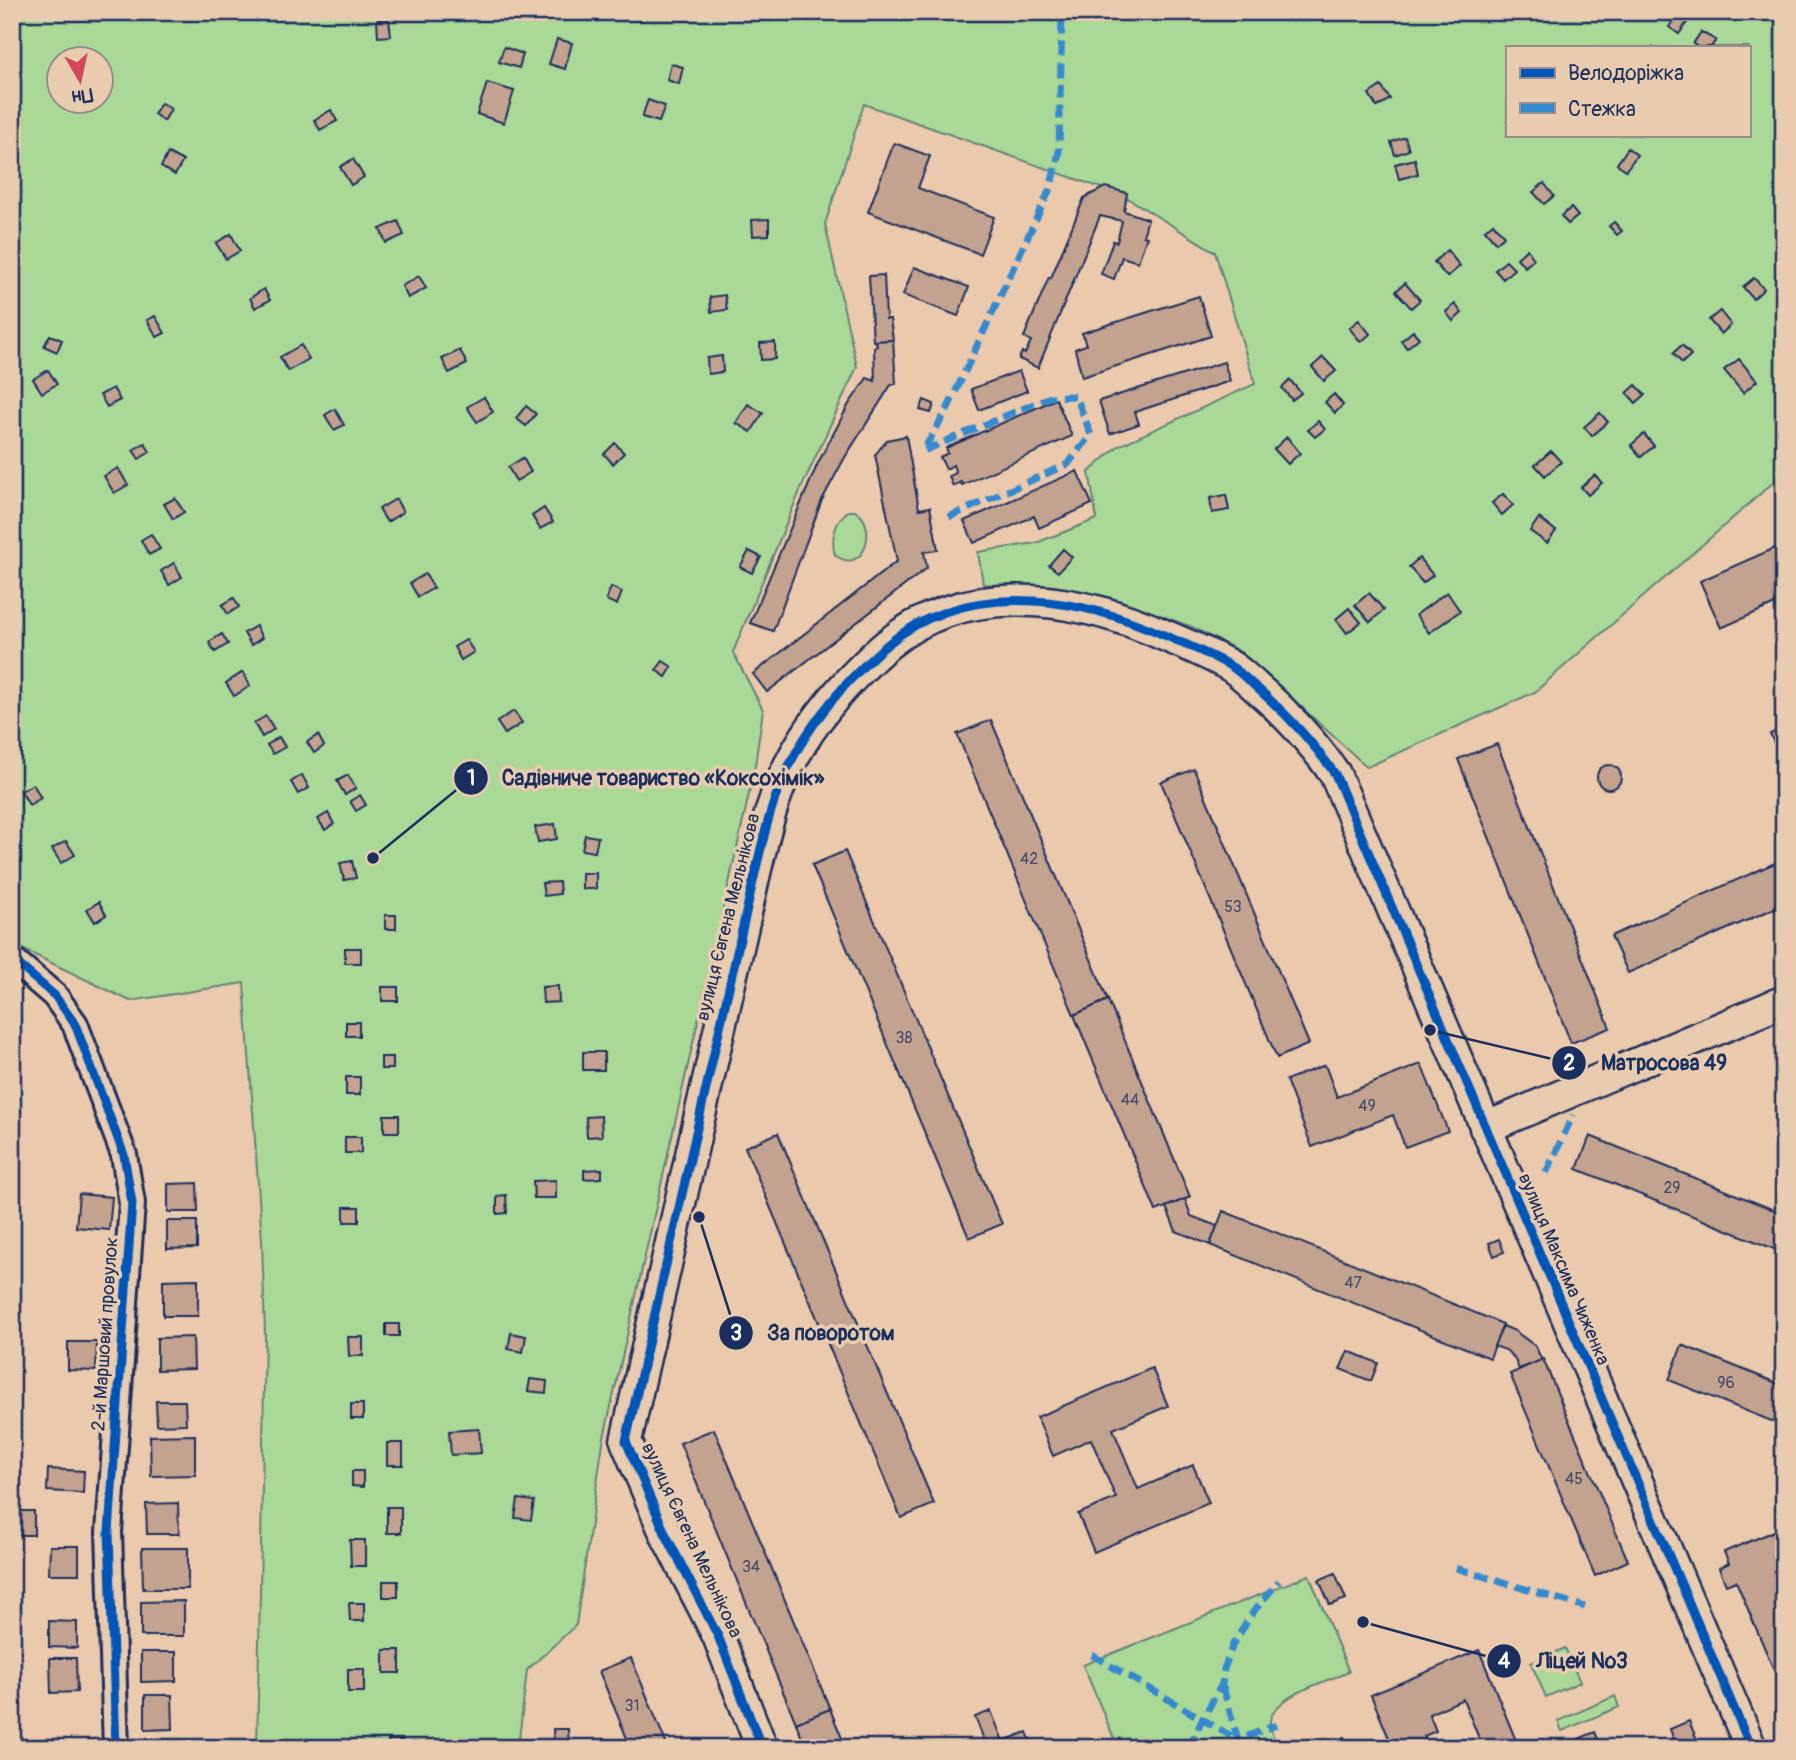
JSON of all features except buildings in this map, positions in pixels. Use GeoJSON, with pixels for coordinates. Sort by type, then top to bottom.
{"type":"FeatureCollection","features":[{"type":"Feature","properties":{"kind":"street","name":"вулиця Євгена Мельнікова"},"geometry":{"type":"LineString","coordinates":[[762,1748],[719,1636],[665,1533],[626,1441],[764,836],[783,778],[799,747],[818,717],[865,664],[890,642],[917,625],[944,612],[1002,600],[1059,602],[1131,622],[1233,668],[1285,712],[1315,746],[1335,774],[1348,804]]}},
{"type":"Feature","properties":{"kind":"street","name":"вулиця Максима Чиженка"},"geometry":{"type":"LineString","coordinates":[[1348,804],[1751,1748]]}},
{"type":"Feature","properties":{"kind":"street","name":"2-й Маршовий провулок"},"geometry":{"type":"LineString","coordinates":[[12,959],[55,996],[75,1024],[124,1155],[132,1203],[109,1532],[116,1748]]}},
{"type":"Feature","properties":{"kind":"street"},"geometry":{"type":"LineString","coordinates":[[1485,1128],[1784,1001]]}},
{"type":"Feature","properties":{"kind":"green space"},"geometry":{"type":"Polygon","coordinates":[[[12,12],[1784,12],[1784,473],[1535,692],[1367,767],[1241,652],[1190,626],[1138,608],[1058,590],[983,584],[978,552],[1036,543],[1097,519],[1089,472],[1118,446],[1255,384],[1215,252],[1124,196],[864,104],[825,224],[857,367],[799,493],[733,652],[763,710],[754,772],[603,1442],[576,1625],[527,1670],[518,1748],[257,1748],[265,1334],[262,1241],[244,983],[130,1001],[12,944],[12,12]]]}},
{"type":"Feature","properties":{"kind":"green space"},"geometry":{"type":"Polygon","coordinates":[[[848,511],[855,511],[866,526],[865,546],[854,560],[845,560],[835,555],[833,543],[837,525],[848,511]]]}},
{"type":"Feature","properties":{"kind":"green space"},"geometry":{"type":"Polygon","coordinates":[[[1309,1575],[1349,1672],[1314,1685],[1278,1707],[1271,1716],[1270,1727],[1278,1748],[1118,1748],[1083,1665],[1309,1575]]]}},
{"type":"Feature","properties":{"kind":"green space"},"geometry":{"type":"Polygon","coordinates":[[[1565,1648],[1580,1682],[1546,1697],[1531,1663],[1565,1648]]]}},
{"type":"Feature","properties":{"kind":"green space"},"geometry":{"type":"Polygon","coordinates":[[[1615,1696],[1619,1707],[1562,1731],[1558,1721],[1615,1696]]]}},
{"type":"Feature","properties":{"kind":"marked path"},"geometry":{"type":"LineString","coordinates":[[949,517],[1068,464],[1091,435],[1076,396],[1050,397],[923,451],[948,408],[1050,189],[1059,152],[1062,12]]}},
{"type":"Feature","properties":{"kind":"marked path"},"geometry":{"type":"LineString","coordinates":[[1546,1173],[1573,1115]]}},
{"type":"Feature","properties":{"kind":"marked path"},"geometry":{"type":"LineString","coordinates":[[1456,1568],[1585,1607]]}},
{"type":"Feature","properties":{"kind":"marked path"},"geometry":{"type":"LineString","coordinates":[[1189,1748],[1222,1684],[1233,1644],[1254,1611],[1279,1581]]}},
{"type":"Feature","properties":{"kind":"marked path"},"geometry":{"type":"LineString","coordinates":[[1092,1655],[1238,1740],[1222,1684]]}},
{"type":"Feature","properties":{"kind":"marked path"},"geometry":{"type":"LineString","coordinates":[[1230,1748],[1238,1740],[1276,1725]]}},
{"type":"Feature","properties":{"kind":"cycle path"},"geometry":{"type":"LineString","coordinates":[[762,1748],[718,1636],[665,1533],[626,1441],[755,873],[771,812],[790,763],[831,702],[888,644],[917,624],[949,611],[982,603],[1016,600],[1050,602],[1118,617],[1232,667],[1289,718],[1335,774],[1751,1748]]}},
{"type":"Feature","properties":{"kind":"cycle path"},"geometry":{"type":"LineString","coordinates":[[12,959],[55,996],[75,1024],[124,1155],[132,1203],[109,1532],[116,1748]]}},
{"type":"Feature","properties":{"kind":"place","name":"Садівниче товариство «Коксохімік»"},"geometry":{"type":"Point","coordinates":[373,858]}},
{"type":"Feature","properties":{"kind":"place","name":"Матросова 49"},"geometry":{"type":"Point","coordinates":[1430,1030]}},
{"type":"Feature","properties":{"kind":"place","name":"За поворотом"},"geometry":{"type":"Point","coordinates":[699,1217]}},
{"type":"Feature","properties":{"kind":"place","name":"Ліцей №3"},"geometry":{"type":"Point","coordinates":[1363,1622]}}]}
